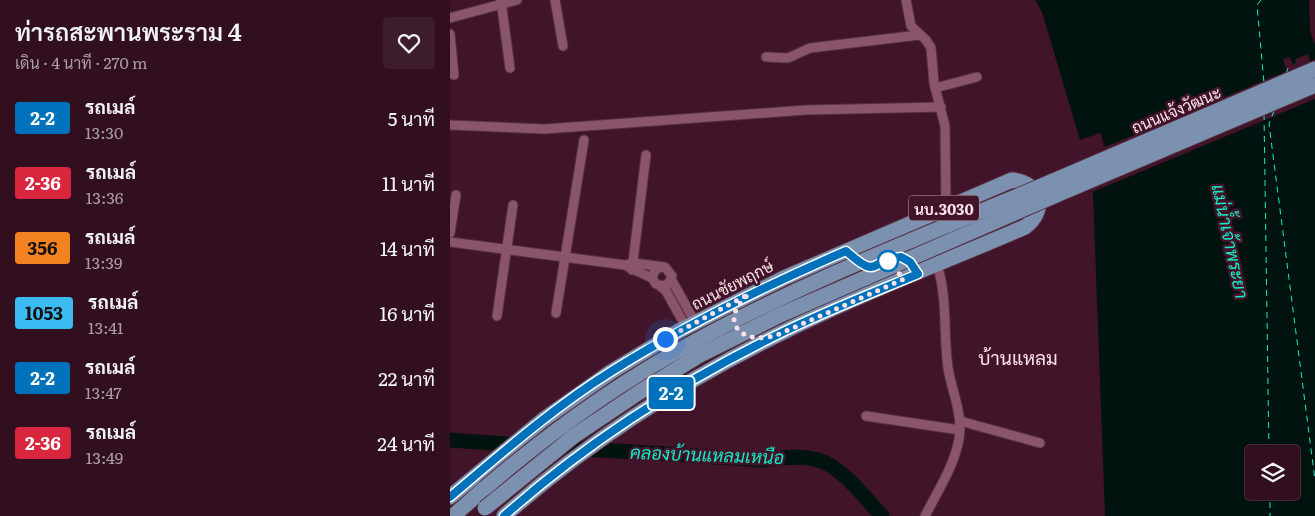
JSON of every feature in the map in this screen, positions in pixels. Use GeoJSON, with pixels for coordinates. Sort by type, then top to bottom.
{"type":"FeatureCollection","features":[{"type":"Feature","properties":{"kind":"main road","name":"ถนนแจ้งวัฒนะ"},"geometry":{"type":"LineString","coordinates":[[1053,189],[1315,69]]}},
{"type":"Feature","properties":{"kind":"main road","name":"ถนนแจ้งวัฒนะ"},"geometry":{"type":"LineString","coordinates":[[1053,189],[1315,85]]}},
{"type":"Feature","properties":{"kind":"main road","name":"ถนนชัยพฤกษ์"},"geometry":{"type":"LineString","coordinates":[[450,497],[543,420],[611,372],[691,325],[749,294],[1012,180],[1020,180],[1031,186],[1038,196],[1039,208],[1036,216],[1025,227],[777,335],[687,382],[610,433],[504,516]]}},
{"type":"Feature","properties":{"kind":"main road"},"geometry":{"type":"LineString","coordinates":[[453,516],[544,440],[592,405],[692,343],[770,303],[864,261],[1053,189]]}},
{"type":"Feature","properties":{"kind":"main road"},"geometry":{"type":"LineString","coordinates":[[480,512],[574,436],[698,356],[780,315],[1053,189]]}},
{"type":"Feature","properties":{"kind":"main road"},"geometry":{"type":"LineString","coordinates":[[749,294],[736,308],[734,316],[739,330],[752,338],[759,339],[777,335]]}},
{"type":"Feature","properties":{"kind":"street"},"geometry":{"type":"LineString","coordinates":[[450,18],[517,0]]}},
{"type":"Feature","properties":{"kind":"street"},"geometry":{"type":"LineString","coordinates":[[555,0],[563,46]]}},
{"type":"Feature","properties":{"kind":"street"},"geometry":{"type":"LineString","coordinates":[[906,0],[909,20],[931,48],[935,88],[946,132],[946,207]]}},
{"type":"Feature","properties":{"kind":"street"},"geometry":{"type":"LineString","coordinates":[[501,3],[510,68]]}},
{"type":"Feature","properties":{"kind":"street"},"geometry":{"type":"LineString","coordinates":[[450,34],[454,75]]}},
{"type":"Feature","properties":{"kind":"street"},"geometry":{"type":"LineString","coordinates":[[766,57],[788,58],[817,47],[919,35]]}},
{"type":"Feature","properties":{"kind":"street"},"geometry":{"type":"LineString","coordinates":[[935,88],[977,77]]}},
{"type":"Feature","properties":{"kind":"street"},"geometry":{"type":"LineString","coordinates":[[450,125],[545,129],[804,110],[941,108]]}},
{"type":"Feature","properties":{"kind":"street"},"geometry":{"type":"LineString","coordinates":[[556,313],[584,140]]}},
{"type":"Feature","properties":{"kind":"street"},"geometry":{"type":"LineString","coordinates":[[630,266],[646,155]]}},
{"type":"Feature","properties":{"kind":"street"},"geometry":{"type":"LineString","coordinates":[[450,233],[456,195]]}},
{"type":"Feature","properties":{"kind":"street"},"geometry":{"type":"LineString","coordinates":[[497,316],[513,204]]}},
{"type":"Feature","properties":{"kind":"street"},"geometry":{"type":"LineString","coordinates":[[450,242],[630,266],[661,267],[670,272],[671,279],[691,325]]}},
{"type":"Feature","properties":{"kind":"street"},"geometry":{"type":"LineString","coordinates":[[925,516],[949,470],[957,448],[960,425],[948,368],[943,287],[937,265]]}},
{"type":"Feature","properties":{"kind":"street"},"geometry":{"type":"LineString","coordinates":[[630,266],[652,278],[666,291],[691,325]]}},
{"type":"Feature","properties":{"kind":"street"},"geometry":{"type":"LineString","coordinates":[[652,278],[655,270],[661,267]]}},
{"type":"Feature","properties":{"kind":"street"},"geometry":{"type":"LineString","coordinates":[[660,286],[667,285],[671,279]]}},
{"type":"Feature","properties":{"kind":"street"},"geometry":{"type":"LineString","coordinates":[[866,416],[960,425],[1040,443]]}},
{"type":"Feature","properties":{"kind":"water","name":"แม่น้ำเจ้าพระยา"},"geometry":{"type":"Polygon","coordinates":[[[1035,0],[1309,0],[1310,31],[1315,45],[1315,516],[1105,516],[1093,194],[1085,157],[1042,12],[1035,0]]]}},
{"type":"Feature","properties":{"kind":"pier"},"geometry":{"type":"Polygon","coordinates":[[[1308,54],[1310,61],[1315,59],[1315,99],[1090,193],[1080,140],[1100,133],[1105,147],[1287,71],[1283,59],[1289,57],[1293,64],[1296,63],[1295,59],[1308,54]]]}},
{"type":"Feature","properties":{"kind":"waterway","name":"คลองบ้านแหลมเหนือ"},"geometry":{"type":"LineString","coordinates":[[450,440],[521,445]]}},
{"type":"Feature","properties":{"kind":"waterway","name":"คลองบ้านแหลมเหนือ"},"geometry":{"type":"LineString","coordinates":[[551,447],[764,460],[791,457],[812,458],[826,463],[844,476],[882,516]]}},
{"type":"Feature","properties":{"kind":"ferry route"},"geometry":{"type":"LineString","coordinates":[[1261,0],[1257,5],[1264,83]]}},
{"type":"Feature","properties":{"kind":"ferry route"},"geometry":{"type":"LineString","coordinates":[[1286,74],[1289,65]]}},
{"type":"Feature","properties":{"kind":"ferry route"},"geometry":{"type":"LineString","coordinates":[[1274,111],[1269,124],[1315,480]]}},
{"type":"Feature","properties":{"kind":"ferry route"},"geometry":{"type":"LineString","coordinates":[[1264,114],[1269,445]]}},
{"type":"Feature","properties":{"kind":"ferry route"},"geometry":{"type":"LineString","coordinates":[[1270,500],[1270,516]]}},
{"type":"Feature","properties":{"kind":"bus line","name":"2-2"},"geometry":{"type":"LineString","coordinates":[[450,497],[543,420],[611,372],[679,331],[749,294],[846,251],[864,267],[874,267],[898,257],[905,258],[918,274],[804,322],[747,350],[668,394],[566,464],[504,516]]}},
{"type":"Feature","properties":{"kind":"district","name":"บ้านแหลม"},"geometry":{"type":"Point","coordinates":[1018,357]}},
{"type":"Feature","properties":{"kind":"route"},"geometry":{"type":"LineString","coordinates":[[665,339],[749,294],[736,308],[734,316],[739,330],[745,335],[759,339],[777,335],[904,279],[888,261]]}}]}
